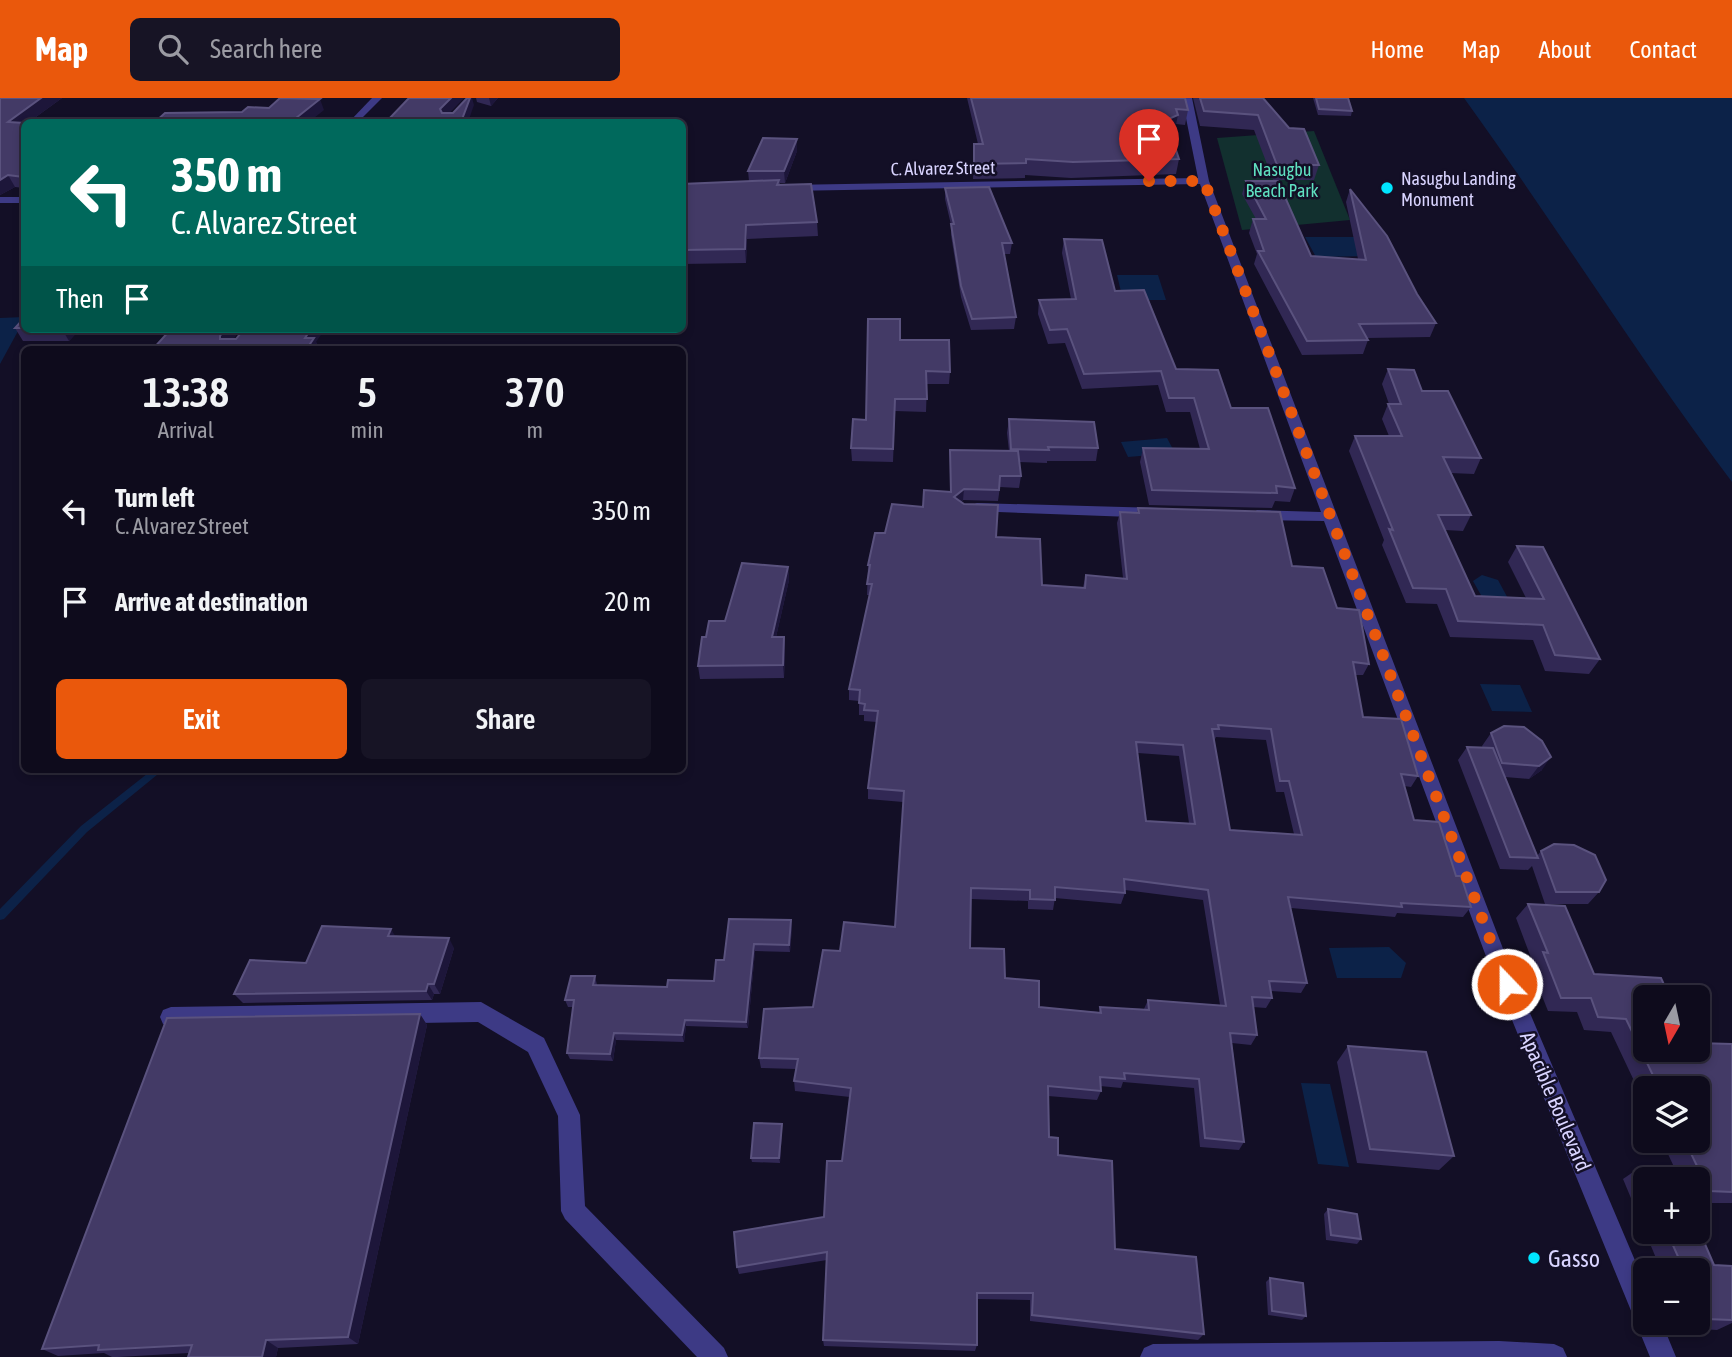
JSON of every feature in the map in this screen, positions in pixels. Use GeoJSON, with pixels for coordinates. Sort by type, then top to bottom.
{"type":"FeatureCollection","features":[{"type":"Feature","properties":{"kind":"street"},"geometry":{"type":"LineString","coordinates":[[356,119],[377,98]]}},
{"type":"Feature","properties":{"kind":"street","name":"Apacible Boulevard"},"geometry":{"type":"LineString","coordinates":[[1186,98],[1204,181],[1330,517],[1497,958],[1633,1285]]}},
{"type":"Feature","properties":{"kind":"street","name":"C. Alvarez Street"},"geometry":{"type":"LineString","coordinates":[[777,188],[1204,181]]}},
{"type":"Feature","properties":{"kind":"street"},"geometry":{"type":"LineString","coordinates":[[0,200],[21,200]]}},
{"type":"Feature","properties":{"kind":"street"},"geometry":{"type":"LineString","coordinates":[[963,508],[1181,513]]}},
{"type":"Feature","properties":{"kind":"street"},"geometry":{"type":"LineString","coordinates":[[1235,515],[1330,517]]}},
{"type":"Feature","properties":{"kind":"street"},"geometry":{"type":"LineString","coordinates":[[171,1017],[481,1012],[536,1045],[569,1115],[573,1211],[715,1357]]}},
{"type":"Feature","properties":{"kind":"street"},"geometry":{"type":"LineString","coordinates":[[1654,1335],[1663,1357]]}},
{"type":"Feature","properties":{"kind":"street"},"geometry":{"type":"LineString","coordinates":[[1153,1357],[1499,1354],[1554,1357]]}},
{"type":"Feature","properties":{"kind":"green space","name":"Nasugbu Beach Park"},"geometry":{"type":"Polygon","coordinates":[[[1314,131],[1350,220],[1242,230],[1217,138],[1314,131]]]}},
{"type":"Feature","properties":{"kind":"water"},"geometry":{"type":"Polygon","coordinates":[[[1464,98],[1732,98],[1732,482],[1663,387],[1464,98]]]}},
{"type":"Feature","properties":{"kind":"water"},"geometry":{"type":"Polygon","coordinates":[[[1305,237],[1361,237],[1373,256],[1316,257],[1305,237]]]}},
{"type":"Feature","properties":{"kind":"water"},"geometry":{"type":"Polygon","coordinates":[[[1117,275],[1158,275],[1166,300],[1123,300],[1117,275]]]}},
{"type":"Feature","properties":{"kind":"water"},"geometry":{"type":"Polygon","coordinates":[[[21,317],[21,326],[0,364],[0,318],[21,317]]]}},
{"type":"Feature","properties":{"kind":"water"},"geometry":{"type":"Polygon","coordinates":[[[1167,438],[1175,453],[1128,457],[1121,442],[1167,438]]]}},
{"type":"Feature","properties":{"kind":"water"},"geometry":{"type":"Polygon","coordinates":[[[1482,575],[1498,580],[1511,604],[1486,604],[1473,581],[1482,575]]]}},
{"type":"Feature","properties":{"kind":"water"},"geometry":{"type":"Polygon","coordinates":[[[1480,684],[1520,685],[1532,712],[1492,711],[1480,684]]]}},
{"type":"Feature","properties":{"kind":"water"},"geometry":{"type":"Polygon","coordinates":[[[1389,947],[1406,963],[1401,978],[1337,978],[1329,948],[1389,947]]]}},
{"type":"Feature","properties":{"kind":"water"},"geometry":{"type":"Polygon","coordinates":[[[1301,1083],[1330,1084],[1349,1167],[1318,1164],[1301,1083]]]}},
{"type":"Feature","properties":{"kind":"building"},"geometry":{"type":"Polygon","coordinates":[[[0,98],[41,98],[8,122],[21,123],[21,177],[8,175],[0,180],[0,98]]]}},
{"type":"Feature","properties":{"kind":"building"},"geometry":{"type":"Polygon","coordinates":[[[280,98],[320,99],[295,119],[158,119],[165,113],[242,112],[248,107],[269,108],[280,98]]]}},
{"type":"Feature","properties":{"kind":"building"},"geometry":{"type":"Polygon","coordinates":[[[409,98],[451,98],[440,109],[442,113],[453,113],[470,98],[462,119],[389,119],[409,98]]]}},
{"type":"Feature","properties":{"kind":"building"},"geometry":{"type":"Polygon","coordinates":[[[971,98],[1185,98],[1188,110],[1176,109],[1178,115],[1166,120],[1179,159],[1073,162],[1026,159],[1026,163],[974,164],[974,144],[983,144],[971,98]]]}},
{"type":"Feature","properties":{"kind":"building"},"geometry":{"type":"Polygon","coordinates":[[[1200,98],[1263,98],[1289,128],[1304,129],[1319,165],[1277,165],[1258,115],[1204,111],[1200,98]]]}},
{"type":"Feature","properties":{"kind":"building"},"geometry":{"type":"Polygon","coordinates":[[[1316,98],[1348,98],[1352,111],[1319,109],[1316,98]]]}},
{"type":"Feature","properties":{"kind":"building"},"geometry":{"type":"Polygon","coordinates":[[[763,138],[797,139],[784,171],[748,171],[763,138]]]}},
{"type":"Feature","properties":{"kind":"building"},"geometry":{"type":"Polygon","coordinates":[[[779,180],[777,185],[811,184],[817,222],[746,225],[745,249],[686,250],[686,184],[779,180]]]}},
{"type":"Feature","properties":{"kind":"building"},"geometry":{"type":"Polygon","coordinates":[[[1246,181],[1278,181],[1311,256],[1366,260],[1350,189],[1387,236],[1417,294],[1436,323],[1359,324],[1368,340],[1307,341],[1258,251],[1264,251],[1253,219],[1266,219],[1246,181]]]}},
{"type":"Feature","properties":{"kind":"building"},"geometry":{"type":"Polygon","coordinates":[[[989,187],[1012,243],[1002,243],[1016,317],[972,319],[961,286],[951,224],[954,224],[945,188],[989,187]]]}},
{"type":"Feature","properties":{"kind":"building"},"geometry":{"type":"Polygon","coordinates":[[[1064,239],[1102,240],[1115,291],[1144,290],[1176,369],[1218,370],[1231,408],[1268,408],[1295,488],[1276,486],[1277,493],[1152,490],[1143,448],[1209,449],[1194,398],[1169,398],[1161,371],[1084,374],[1067,329],[1050,330],[1039,300],[1076,299],[1064,239]]]}},
{"type":"Feature","properties":{"kind":"building"},"geometry":{"type":"Polygon","coordinates":[[[868,319],[900,319],[900,340],[949,340],[950,372],[926,371],[927,399],[895,399],[893,449],[851,448],[853,419],[866,420],[868,319]]]}},
{"type":"Feature","properties":{"kind":"building"},"geometry":{"type":"Polygon","coordinates":[[[167,333],[222,333],[220,339],[236,339],[241,333],[308,333],[305,338],[314,338],[309,346],[156,346],[167,333]]]}},
{"type":"Feature","properties":{"kind":"building"},"geometry":{"type":"Polygon","coordinates":[[[1388,369],[1414,370],[1422,391],[1448,391],[1481,458],[1443,457],[1471,515],[1438,515],[1475,596],[1544,599],[1517,546],[1543,547],[1600,659],[1555,655],[1543,625],[1458,621],[1446,589],[1413,588],[1355,436],[1402,436],[1388,404],[1401,404],[1388,369]]]}},
{"type":"Feature","properties":{"kind":"building"},"geometry":{"type":"Polygon","coordinates":[[[1009,419],[1094,422],[1098,448],[1011,449],[1009,419]]]}},
{"type":"Feature","properties":{"kind":"building"},"geometry":{"type":"Polygon","coordinates":[[[950,450],[1018,451],[1021,476],[1000,476],[999,490],[964,489],[954,497],[964,504],[998,505],[996,537],[1040,539],[1042,585],[1085,588],[1086,575],[1127,579],[1120,512],[1139,513],[1138,508],[1280,512],[1292,566],[1323,568],[1337,608],[1359,610],[1369,664],[1353,662],[1363,717],[1401,719],[1418,776],[1401,774],[1414,820],[1439,822],[1456,876],[1461,876],[1471,907],[1401,903],[1402,907],[1288,897],[1307,983],[1269,981],[1272,998],[1252,997],[1257,1035],[1230,1033],[1244,1142],[1205,1138],[1199,1079],[1124,1073],[1125,1079],[1100,1077],[1101,1091],[1048,1086],[1049,1137],[1058,1138],[1058,1155],[1112,1161],[1115,1249],[1196,1257],[1204,1334],[1032,1315],[1033,1293],[977,1293],[977,1345],[823,1340],[827,1252],[737,1267],[734,1232],[824,1217],[827,1161],[842,1161],[851,1088],[794,1081],[798,1059],[759,1058],[764,1009],[813,1007],[823,950],[840,951],[844,922],[895,927],[904,791],[868,788],[878,711],[864,710],[865,704],[859,703],[860,690],[849,689],[872,584],[867,584],[868,565],[875,533],[885,533],[892,504],[923,507],[924,490],[951,492],[950,450]],[[1218,725],[1219,729],[1212,729],[1230,830],[1302,835],[1289,781],[1280,781],[1271,729],[1218,725]],[[1136,742],[1146,821],[1195,824],[1183,745],[1136,742]],[[1124,879],[1125,893],[1055,887],[1055,900],[1030,899],[1030,890],[971,888],[970,948],[1004,949],[1005,978],[1039,981],[1039,1007],[1101,1013],[1100,1007],[1149,1010],[1148,1000],[1226,1006],[1208,890],[1124,879]]]}},
{"type":"Feature","properties":{"kind":"building"},"geometry":{"type":"Polygon","coordinates":[[[742,563],[788,567],[772,637],[784,637],[783,665],[698,666],[702,637],[706,637],[709,621],[725,621],[742,563]]]}},
{"type":"Feature","properties":{"kind":"building"},"geometry":{"type":"Polygon","coordinates":[[[1504,726],[1524,727],[1542,741],[1551,757],[1539,766],[1502,763],[1491,733],[1504,726]]]}},
{"type":"Feature","properties":{"kind":"building"},"geometry":{"type":"Polygon","coordinates":[[[1467,747],[1493,748],[1538,858],[1510,857],[1467,747]]]}},
{"type":"Feature","properties":{"kind":"building"},"geometry":{"type":"Polygon","coordinates":[[[1554,844],[1574,845],[1595,855],[1606,880],[1599,892],[1556,892],[1541,851],[1554,844]]]}},
{"type":"Feature","properties":{"kind":"building"},"geometry":{"type":"Polygon","coordinates":[[[1528,904],[1565,906],[1594,974],[1661,978],[1664,985],[1633,985],[1633,1034],[1626,1019],[1598,1017],[1591,998],[1561,998],[1543,952],[1548,953],[1528,904]]]}},
{"type":"Feature","properties":{"kind":"building"},"geometry":{"type":"Polygon","coordinates":[[[729,919],[791,920],[789,945],[754,944],[746,1022],[685,1020],[682,1035],[614,1033],[610,1054],[567,1053],[574,1000],[565,1000],[571,976],[595,976],[593,985],[667,987],[668,980],[714,981],[716,960],[724,960],[729,919]]]}},
{"type":"Feature","properties":{"kind":"building"},"geometry":{"type":"Polygon","coordinates":[[[322,926],[391,929],[388,936],[449,938],[434,984],[428,984],[426,991],[234,994],[250,960],[306,963],[322,926]]]}},
{"type":"Feature","properties":{"kind":"building"},"geometry":{"type":"Polygon","coordinates":[[[420,1014],[348,1337],[266,1340],[262,1357],[188,1357],[192,1345],[98,1350],[99,1345],[42,1349],[167,1018],[420,1014]]]}},
{"type":"Feature","properties":{"kind":"building"},"geometry":{"type":"Polygon","coordinates":[[[1710,1043],[1732,1044],[1732,1192],[1710,1191],[1710,1167],[1697,1167],[1691,1153],[1710,1153],[1710,1076],[1653,1076],[1647,1062],[1710,1062],[1710,1043]]]}},
{"type":"Feature","properties":{"kind":"building"},"geometry":{"type":"Polygon","coordinates":[[[1348,1046],[1426,1052],[1454,1156],[1370,1149],[1348,1046]]]}},
{"type":"Feature","properties":{"kind":"building"},"geometry":{"type":"Polygon","coordinates":[[[754,1123],[782,1124],[779,1158],[751,1158],[754,1123]]]}},
{"type":"Feature","properties":{"kind":"building"},"geometry":{"type":"Polygon","coordinates":[[[1328,1209],[1357,1214],[1361,1239],[1331,1235],[1328,1209]]]}},
{"type":"Feature","properties":{"kind":"building"},"geometry":{"type":"Polygon","coordinates":[[[1672,1244],[1705,1244],[1714,1265],[1732,1266],[1732,1320],[1710,1319],[1710,1258],[1679,1258],[1672,1244]]]}},
{"type":"Feature","properties":{"kind":"building"},"geometry":{"type":"Polygon","coordinates":[[[1270,1278],[1303,1283],[1306,1316],[1272,1311],[1270,1278]]]}},
{"type":"Feature","properties":{"kind":"waterway"},"geometry":{"type":"LineString","coordinates":[[0,916],[84,829],[154,773]]}},
{"type":"Feature","properties":{"kind":"place","name":"Nasugbu Landing Monument"},"geometry":{"type":"Point","coordinates":[1387,188]}},
{"type":"Feature","properties":{"kind":"place","name":"Gasso"},"geometry":{"type":"Point","coordinates":[1534,1258]}},
{"type":"Feature","properties":{"kind":"route"},"geometry":{"type":"LineString","coordinates":[[1149,181],[1204,181],[1507,984]]}}]}
